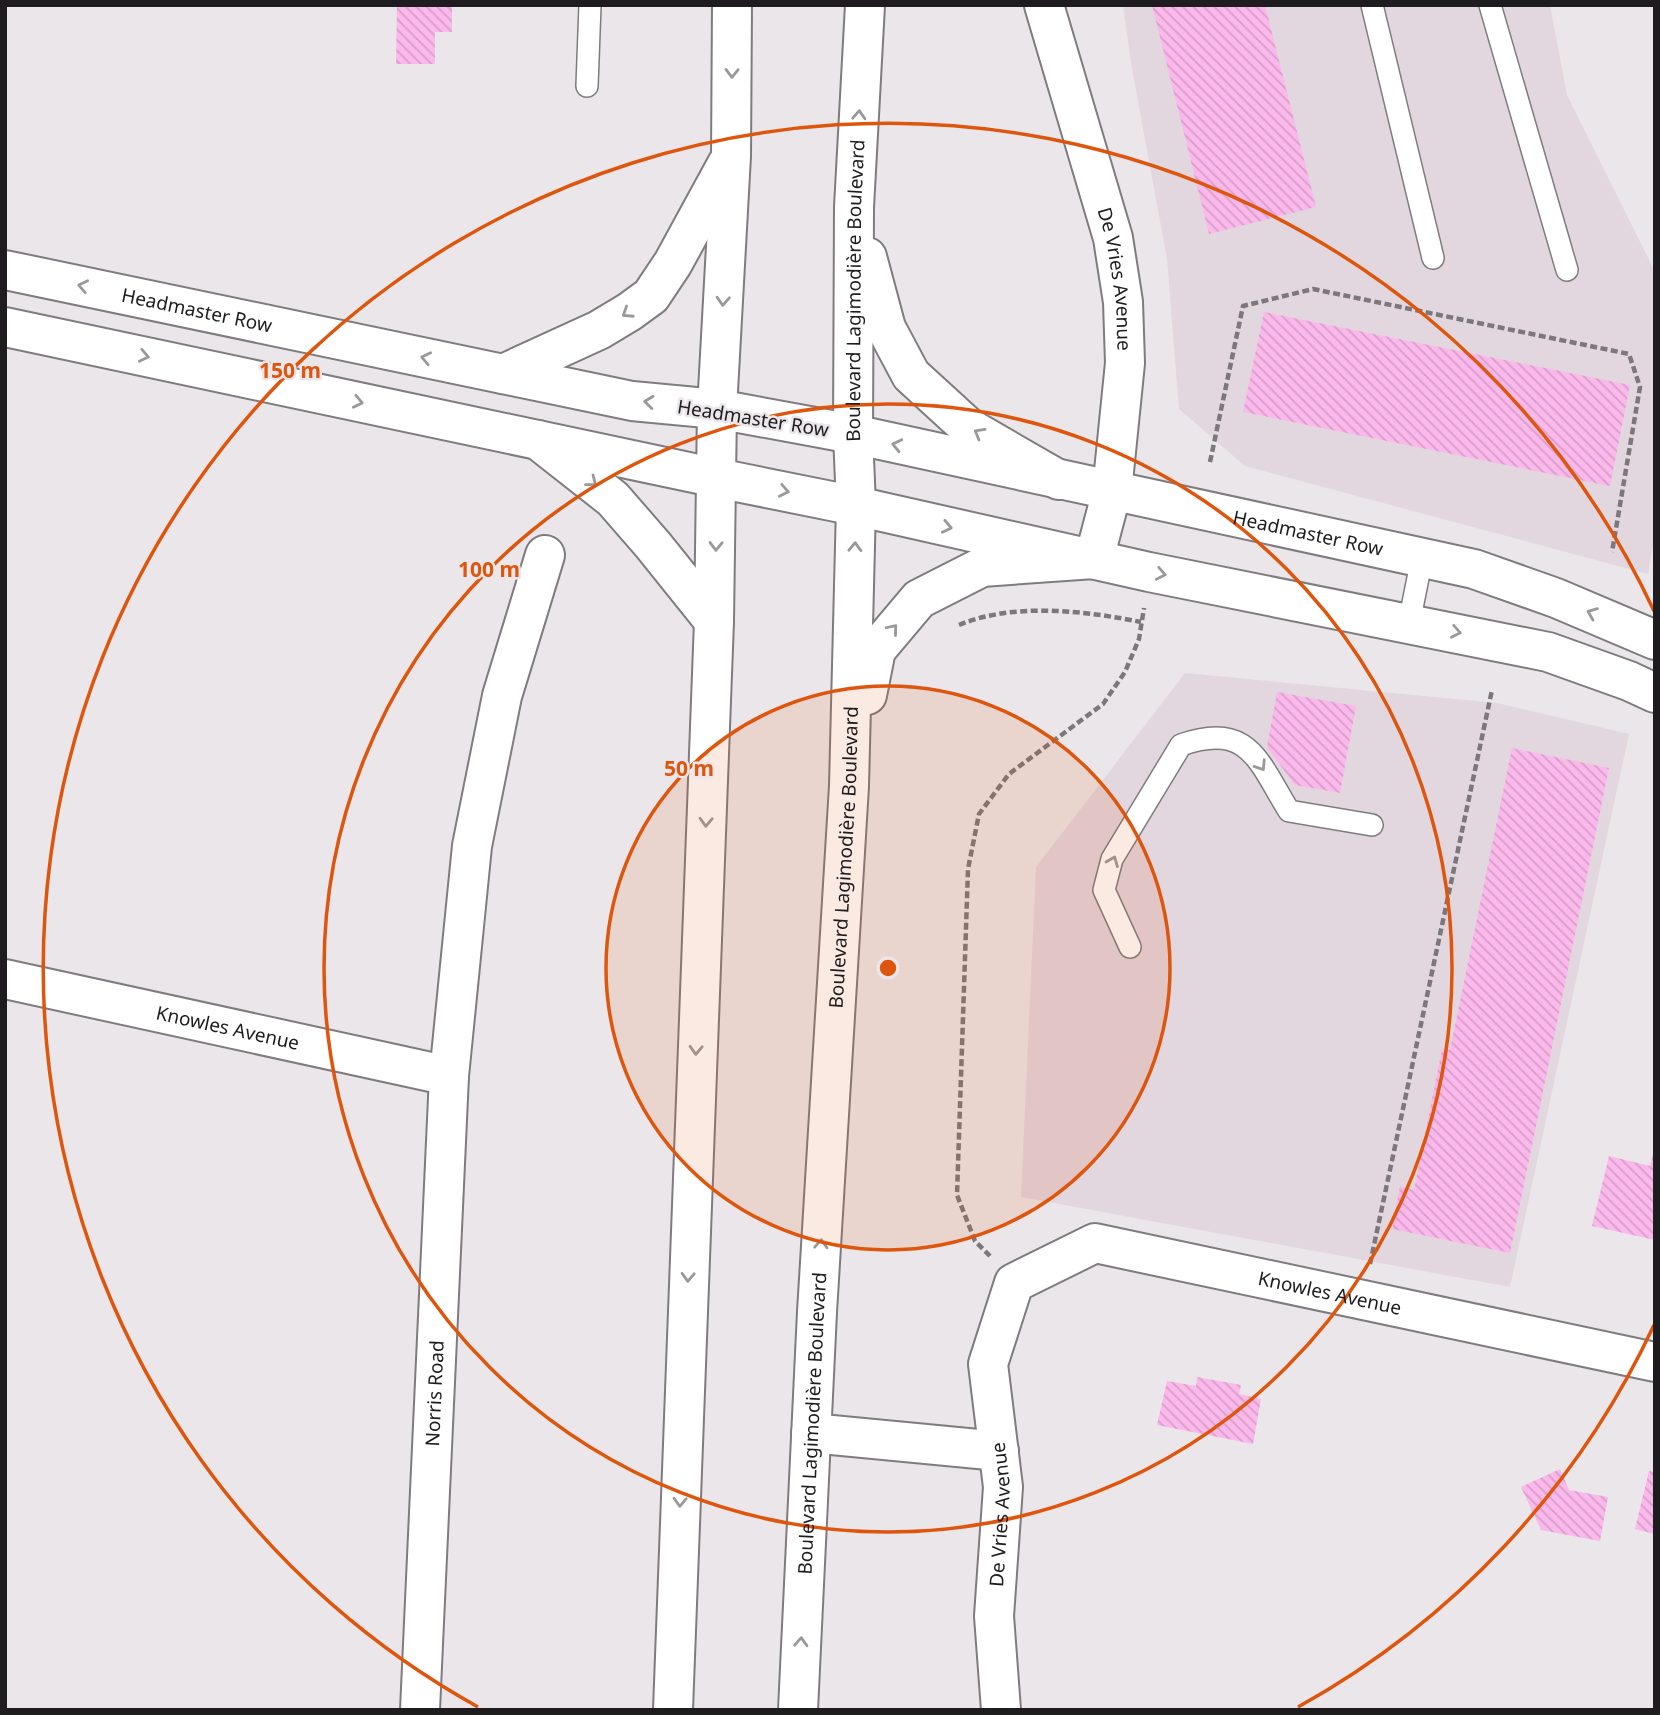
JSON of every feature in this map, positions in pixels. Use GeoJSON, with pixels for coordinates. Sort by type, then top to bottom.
{"type":"FeatureCollection","features":[{"type":"Feature","properties":{"kind":"street"},"geometry":{"type":"LineString","coordinates":[[673,1710],[714,621],[717,409],[731,156],[732,5]]}},
{"type":"Feature","properties":{"kind":"street","name":"Boulevard Lagimodière Boulevard"},"geometry":{"type":"LineString","coordinates":[[798,1710],[811,1433],[849,786],[856,506],[853,434],[854,207],[865,5]]}},
{"type":"Feature","properties":{"kind":"street","name":"De Vries Avenue"},"geometry":{"type":"LineString","coordinates":[[1044,5],[1113,238],[1123,302],[1125,363],[1112,491],[1094,559]]}},
{"type":"Feature","properties":{"kind":"street"},"geometry":{"type":"LineString","coordinates":[[503,374],[599,330],[651,296],[673,263],[731,156]]}},
{"type":"Feature","properties":{"kind":"street"},"geometry":{"type":"LineString","coordinates":[[854,207],[886,328],[911,375],[969,428],[1059,480]]}},
{"type":"Feature","properties":{"kind":"street","name":"Headmaster Row"},"geometry":{"type":"LineString","coordinates":[[5,270],[632,401],[717,409],[853,434],[1474,569],[1544,594],[1655,640]]}},
{"type":"Feature","properties":{"kind":"street"},"geometry":{"type":"LineString","coordinates":[[5,327],[856,506],[1149,572],[1548,652],[1655,693]]}},
{"type":"Feature","properties":{"kind":"street"},"geometry":{"type":"LineString","coordinates":[[538,440],[613,499],[714,621]]}},
{"type":"Feature","properties":{"kind":"street","name":"Norris Road"},"geometry":{"type":"LineString","coordinates":[[420,1710],[449,1076],[472,846],[502,696],[545,555]]}},
{"type":"Feature","properties":{"kind":"street"},"geometry":{"type":"LineString","coordinates":[[849,786],[876,650],[919,598],[982,567],[1094,559]]}},
{"type":"Feature","properties":{"kind":"street","name":"Knowles Avenue"},"geometry":{"type":"LineString","coordinates":[[5,979],[449,1076]]}},
{"type":"Feature","properties":{"kind":"street","name":"Knowles Avenue"},"geometry":{"type":"LineString","coordinates":[[1014,1283],[1096,1243],[1655,1362]]}},
{"type":"Feature","properties":{"kind":"street","name":"De Vries Avenue"},"geometry":{"type":"LineString","coordinates":[[1001,1710],[994,1616],[1003,1487],[988,1364],[1014,1283]]}},
{"type":"Feature","properties":{"kind":"street"},"geometry":{"type":"LineString","coordinates":[[811,1433],[999,1451]]}},
{"type":"Feature","properties":{"kind":"lane"},"geometry":{"type":"LineString","coordinates":[[587,86],[590,5]]}},
{"type":"Feature","properties":{"kind":"lane"},"geometry":{"type":"LineString","coordinates":[[1372,5],[1433,258]]}},
{"type":"Feature","properties":{"kind":"lane"},"geometry":{"type":"LineString","coordinates":[[1490,5],[1567,270]]}},
{"type":"Feature","properties":{"kind":"lane"},"geometry":{"type":"LineString","coordinates":[[1409,623],[1422,558]]}},
{"type":"Feature","properties":{"kind":"lane"},"geometry":{"type":"LineString","coordinates":[[1130,947],[1104,890],[1112,859],[1181,745],[1200,738],[1223,737],[1244,743],[1289,811],[1372,825]]}},
{"type":"Feature","properties":{"kind":"path"},"geometry":{"type":"LineString","coordinates":[[1210,462],[1243,306],[1313,289],[1629,354],[1640,387],[1612,552]]}},
{"type":"Feature","properties":{"kind":"path"},"geometry":{"type":"LineString","coordinates":[[1014,1283],[975,1241],[957,1195],[970,858],[979,814],[1009,774],[1102,704],[1125,673],[1139,639],[1149,572]]}},
{"type":"Feature","properties":{"kind":"path"},"geometry":{"type":"LineString","coordinates":[[954,627],[974,619],[1030,611],[1098,613],[1141,622]]}},
{"type":"Feature","properties":{"kind":"path"},"geometry":{"type":"LineString","coordinates":[[1363,1300],[1492,690]]}},
{"type":"Feature","properties":{"kind":"shaded area"},"geometry":{"type":"Polygon","coordinates":[[[1123,5],[1550,5],[1567,95],[1655,272],[1655,533],[1648,574],[1245,466],[1179,409],[1167,259],[1123,5]]]}},
{"type":"Feature","properties":{"kind":"shaded area"},"geometry":{"type":"Polygon","coordinates":[[[1185,673],[1497,703],[1629,734],[1510,1287],[1021,1197],[1036,867],[1185,673]]]}},
{"type":"Feature","properties":{"kind":"building"},"geometry":{"type":"Polygon","coordinates":[[[397,5],[452,5],[452,32],[435,32],[435,64],[396,64],[397,5]]]}},
{"type":"Feature","properties":{"kind":"building"},"geometry":{"type":"Polygon","coordinates":[[[1152,5],[1265,5],[1316,207],[1209,234],[1152,5]]]}},
{"type":"Feature","properties":{"kind":"building"},"geometry":{"type":"Polygon","coordinates":[[[1264,312],[1630,385],[1610,486],[1243,412],[1264,312]]]}},
{"type":"Feature","properties":{"kind":"building"},"geometry":{"type":"Polygon","coordinates":[[[1277,692],[1356,706],[1340,793],[1295,785],[1267,747],[1277,692]]]}},
{"type":"Feature","properties":{"kind":"building"},"geometry":{"type":"Polygon","coordinates":[[[1512,748],[1609,768],[1510,1253],[1392,1229],[1400,1186],[1414,1190],[1442,1049],[1450,1050],[1512,748]]]}},
{"type":"Feature","properties":{"kind":"building"},"geometry":{"type":"Polygon","coordinates":[[[1654,1149],[1655,1240],[1592,1226],[1609,1156],[1650,1166],[1654,1149]]]}},
{"type":"Feature","properties":{"kind":"building"},"geometry":{"type":"Polygon","coordinates":[[[1197,1377],[1241,1385],[1239,1394],[1261,1399],[1253,1444],[1157,1425],[1167,1381],[1196,1386],[1197,1377]]]}},
{"type":"Feature","properties":{"kind":"building"},"geometry":{"type":"Polygon","coordinates":[[[1560,1469],[1569,1490],[1608,1497],[1600,1541],[1541,1530],[1521,1487],[1560,1469]]]}},
{"type":"Feature","properties":{"kind":"building"},"geometry":{"type":"Polygon","coordinates":[[[1649,1471],[1655,1472],[1655,1534],[1635,1529],[1649,1471]]]}}]}
